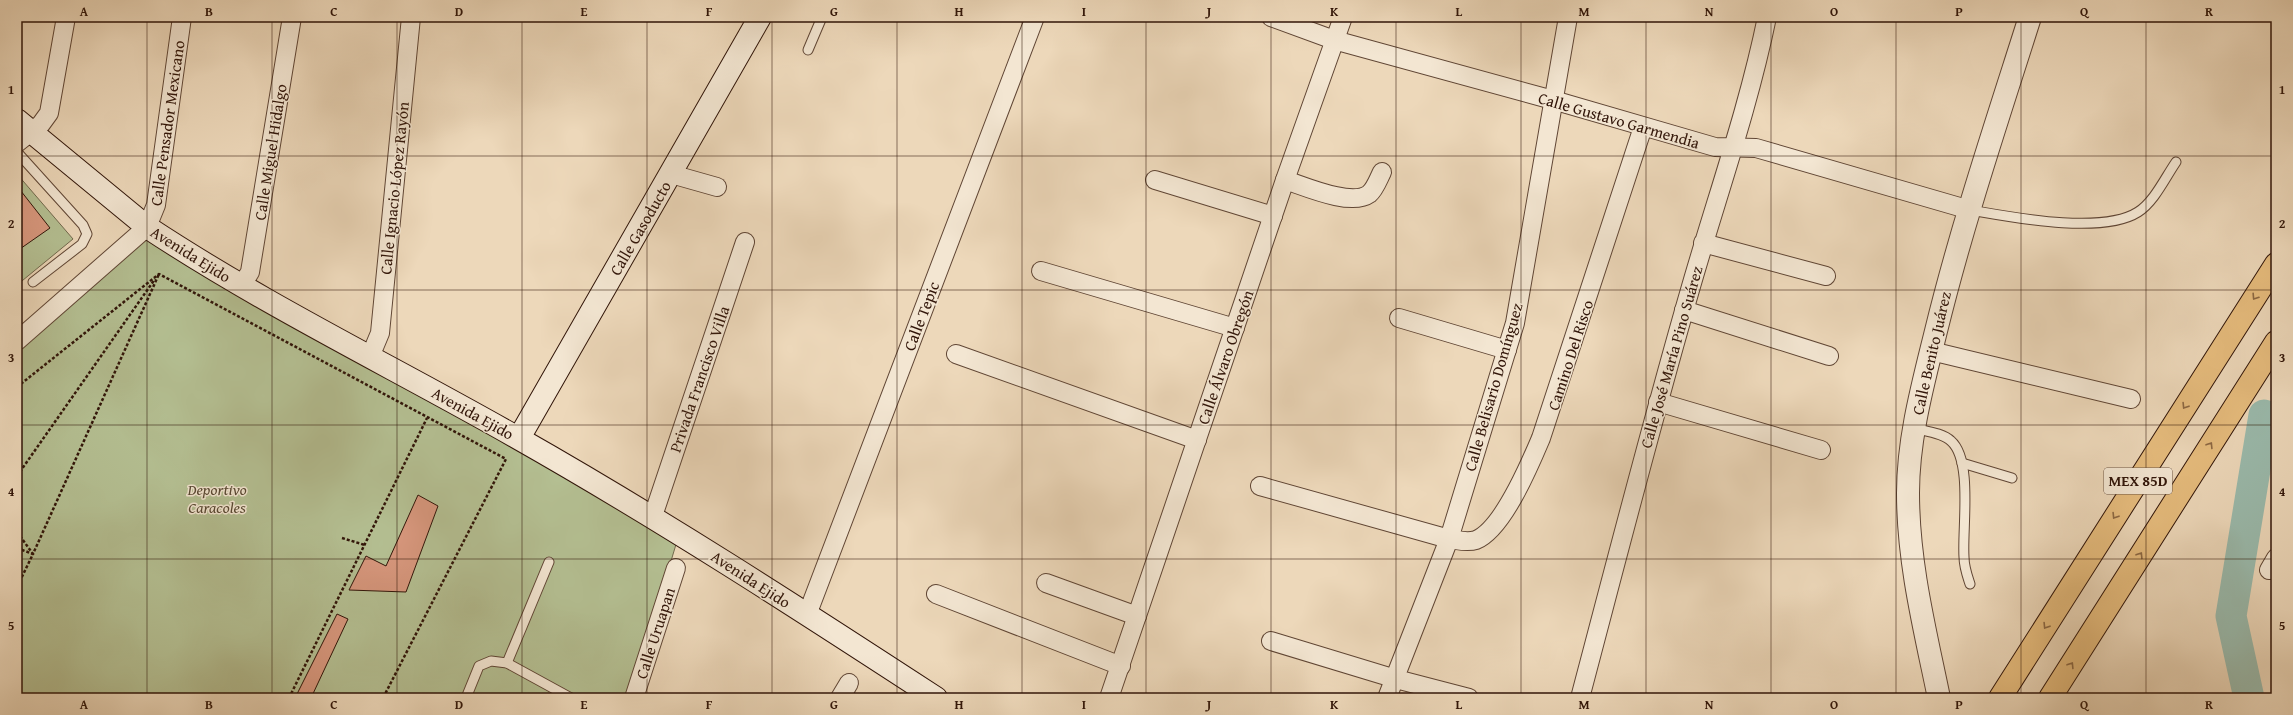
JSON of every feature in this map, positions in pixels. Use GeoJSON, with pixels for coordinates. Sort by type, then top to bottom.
{"type":"FeatureCollection","features":[{"type":"Feature","properties":{"kind":"highway","name":"MEX 85D"},"geometry":{"type":"LineString","coordinates":[[2000,698],[2276,264]]}},
{"type":"Feature","properties":{"kind":"highway","name":"MEX 85D"},"geometry":{"type":"LineString","coordinates":[[2050,698],[2276,342]]}},
{"type":"Feature","properties":{"kind":"main road","name":"Calle Gasoducto"},"geometry":{"type":"LineString","coordinates":[[519,438],[760,17]]}},
{"type":"Feature","properties":{"kind":"main road","name":"Calle Benito Juárez"},"geometry":{"type":"LineString","coordinates":[[1939,698],[1915,579],[1909,529],[1908,492],[1914,428],[1931,351],[1970,210],[2030,17]]}},
{"type":"Feature","properties":{"kind":"main road","name":"Avenida Ejido"},"geometry":{"type":"LineString","coordinates":[[22,131],[147,227],[242,285],[519,438],[653,516],[936,698]]}},
{"type":"Feature","properties":{"kind":"street"},"geometry":{"type":"LineString","coordinates":[[22,131],[41,124],[49,113],[66,17]]}},
{"type":"Feature","properties":{"kind":"street","name":"Calle Pensador Mexicano"},"geometry":{"type":"LineString","coordinates":[[147,227],[156,205],[182,17]]}},
{"type":"Feature","properties":{"kind":"street","name":"Calle Miguel Hidalgo"},"geometry":{"type":"LineString","coordinates":[[242,285],[250,272],[292,17]]}},
{"type":"Feature","properties":{"kind":"street","name":"Calle Ignacio López Rayón"},"geometry":{"type":"LineString","coordinates":[[370,356],[380,333],[411,17]]}},
{"type":"Feature","properties":{"kind":"street","name":"Calle Tepic"},"geometry":{"type":"LineString","coordinates":[[807,615],[1035,17]]}},
{"type":"Feature","properties":{"kind":"street","name":"Calle Gustavo Garmendia"},"geometry":{"type":"LineString","coordinates":[[1271,17],[1334,40],[1553,100],[1715,147],[1733,149],[1756,148],[1970,210]]}},
{"type":"Feature","properties":{"kind":"street","name":"Calle Álvaro Obregón"},"geometry":{"type":"LineString","coordinates":[[1109,698],[1285,180],[1343,17]]}},
{"type":"Feature","properties":{"kind":"street","name":"Calle Belisario Domínguez"},"geometry":{"type":"LineString","coordinates":[[1387,698],[1396,679],[1449,539],[1515,323],[1568,17]]}},
{"type":"Feature","properties":{"kind":"street","name":"Calle José María Pino Suárez"},"geometry":{"type":"LineString","coordinates":[[1580,698],[1658,402],[1703,243],[1733,149],[1760,55],[1767,17]]}},
{"type":"Feature","properties":{"kind":"street","name":"Camino Del Risco"},"geometry":{"type":"LineString","coordinates":[[1260,486],[1449,539],[1466,542],[1484,536],[1504,511],[1525,475],[1551,413],[1643,127]]}},
{"type":"Feature","properties":{"kind":"street"},"geometry":{"type":"LineString","coordinates":[[1285,180],[1339,197],[1353,198],[1369,193],[1382,172]]}},
{"type":"Feature","properties":{"kind":"street"},"geometry":{"type":"LineString","coordinates":[[671,174],[718,187]]}},
{"type":"Feature","properties":{"kind":"street"},"geometry":{"type":"LineString","coordinates":[[1155,180],[1273,216]]}},
{"type":"Feature","properties":{"kind":"street"},"geometry":{"type":"LineString","coordinates":[[17,341],[147,227]]}},
{"type":"Feature","properties":{"kind":"street","name":"Privada Francisco Villa"},"geometry":{"type":"LineString","coordinates":[[653,516],[745,242]]}},
{"type":"Feature","properties":{"kind":"street"},"geometry":{"type":"LineString","coordinates":[[1703,243],[1826,276]]}},
{"type":"Feature","properties":{"kind":"street"},"geometry":{"type":"LineString","coordinates":[[1041,271],[1235,328]]}},
{"type":"Feature","properties":{"kind":"street"},"geometry":{"type":"LineString","coordinates":[[1684,310],[1829,356]]}},
{"type":"Feature","properties":{"kind":"street"},"geometry":{"type":"LineString","coordinates":[[1399,318],[1507,350]]}},
{"type":"Feature","properties":{"kind":"street"},"geometry":{"type":"LineString","coordinates":[[1931,351],[2131,398]]}},
{"type":"Feature","properties":{"kind":"street"},"geometry":{"type":"LineString","coordinates":[[956,354],[1197,440]]}},
{"type":"Feature","properties":{"kind":"street"},"geometry":{"type":"LineString","coordinates":[[1658,402],[1820,450]]}},
{"type":"Feature","properties":{"kind":"street","name":"Calle Uruapan"},"geometry":{"type":"LineString","coordinates":[[634,698],[676,568]]}},
{"type":"Feature","properties":{"kind":"street"},"geometry":{"type":"LineString","coordinates":[[1046,583],[1138,616]]}},
{"type":"Feature","properties":{"kind":"street"},"geometry":{"type":"LineString","coordinates":[[936,594],[1121,666]]}},
{"type":"Feature","properties":{"kind":"street"},"geometry":{"type":"LineString","coordinates":[[1271,641],[1396,679],[1470,698]]}},
{"type":"Feature","properties":{"kind":"lane"},"geometry":{"type":"LineString","coordinates":[[808,50],[822,17]]}},
{"type":"Feature","properties":{"kind":"lane"},"geometry":{"type":"LineString","coordinates":[[17,152],[83,225],[87,234],[82,244],[33,282]]}},
{"type":"Feature","properties":{"kind":"lane"},"geometry":{"type":"LineString","coordinates":[[1970,210],[2070,223],[2094,224],[2111,222],[2129,217],[2147,205],[2176,162]]}},
{"type":"Feature","properties":{"kind":"lane"},"geometry":{"type":"LineString","coordinates":[[1914,428],[1951,440],[1956,447],[1962,463],[1966,491],[1964,557],[1970,584]]}},
{"type":"Feature","properties":{"kind":"lane"},"geometry":{"type":"LineString","coordinates":[[1962,463],[2012,478]]}},
{"type":"Feature","properties":{"kind":"lane"},"geometry":{"type":"LineString","coordinates":[[507,663],[549,562]]}},
{"type":"Feature","properties":{"kind":"lane"},"geometry":{"type":"LineString","coordinates":[[466,698],[479,666],[491,661],[507,663],[571,698]]}},
{"type":"Feature","properties":{"kind":"path"},"geometry":{"type":"LineString","coordinates":[[17,387],[159,274]]}},
{"type":"Feature","properties":{"kind":"path"},"geometry":{"type":"LineString","coordinates":[[159,274],[506,459],[383,698]]}},
{"type":"Feature","properties":{"kind":"path"},"geometry":{"type":"LineString","coordinates":[[17,476],[159,274]]}},
{"type":"Feature","properties":{"kind":"path"},"geometry":{"type":"LineString","coordinates":[[17,587],[159,274]]}},
{"type":"Feature","properties":{"kind":"path"},"geometry":{"type":"LineString","coordinates":[[289,698],[427,418]]}},
{"type":"Feature","properties":{"kind":"path"},"geometry":{"type":"LineString","coordinates":[[17,532],[33,554]]}},
{"type":"Feature","properties":{"kind":"path"},"geometry":{"type":"LineString","coordinates":[[342,538],[365,545]]}},
{"type":"Feature","properties":{"kind":"path"},"geometry":{"type":"LineString","coordinates":[[17,548],[33,554]]}},
{"type":"Feature","properties":{"kind":"green space"},"geometry":{"type":"Polygon","coordinates":[[[17,174],[73,239],[17,285],[17,174]]]}},
{"type":"Feature","properties":{"kind":"green space","name":"Deportivo Caracoles"},"geometry":{"type":"Polygon","coordinates":[[[155,228],[677,541],[630,698],[17,698],[17,347],[155,228]]]}},
{"type":"Feature","properties":{"kind":"building"},"geometry":{"type":"Polygon","coordinates":[[[17,186],[50,228],[17,251],[17,186]]]}},
{"type":"Feature","properties":{"kind":"building"},"geometry":{"type":"Polygon","coordinates":[[[418,495],[438,506],[406,592],[349,590],[366,556],[386,566],[418,495]]]}},
{"type":"Feature","properties":{"kind":"building"},"geometry":{"type":"Polygon","coordinates":[[[337,614],[348,619],[311,698],[295,698],[337,614]]]}},
{"type":"Feature","properties":{"kind":"waterway"},"geometry":{"type":"LineString","coordinates":[[2249,698],[2231,616],[2264,415]]}}]}
